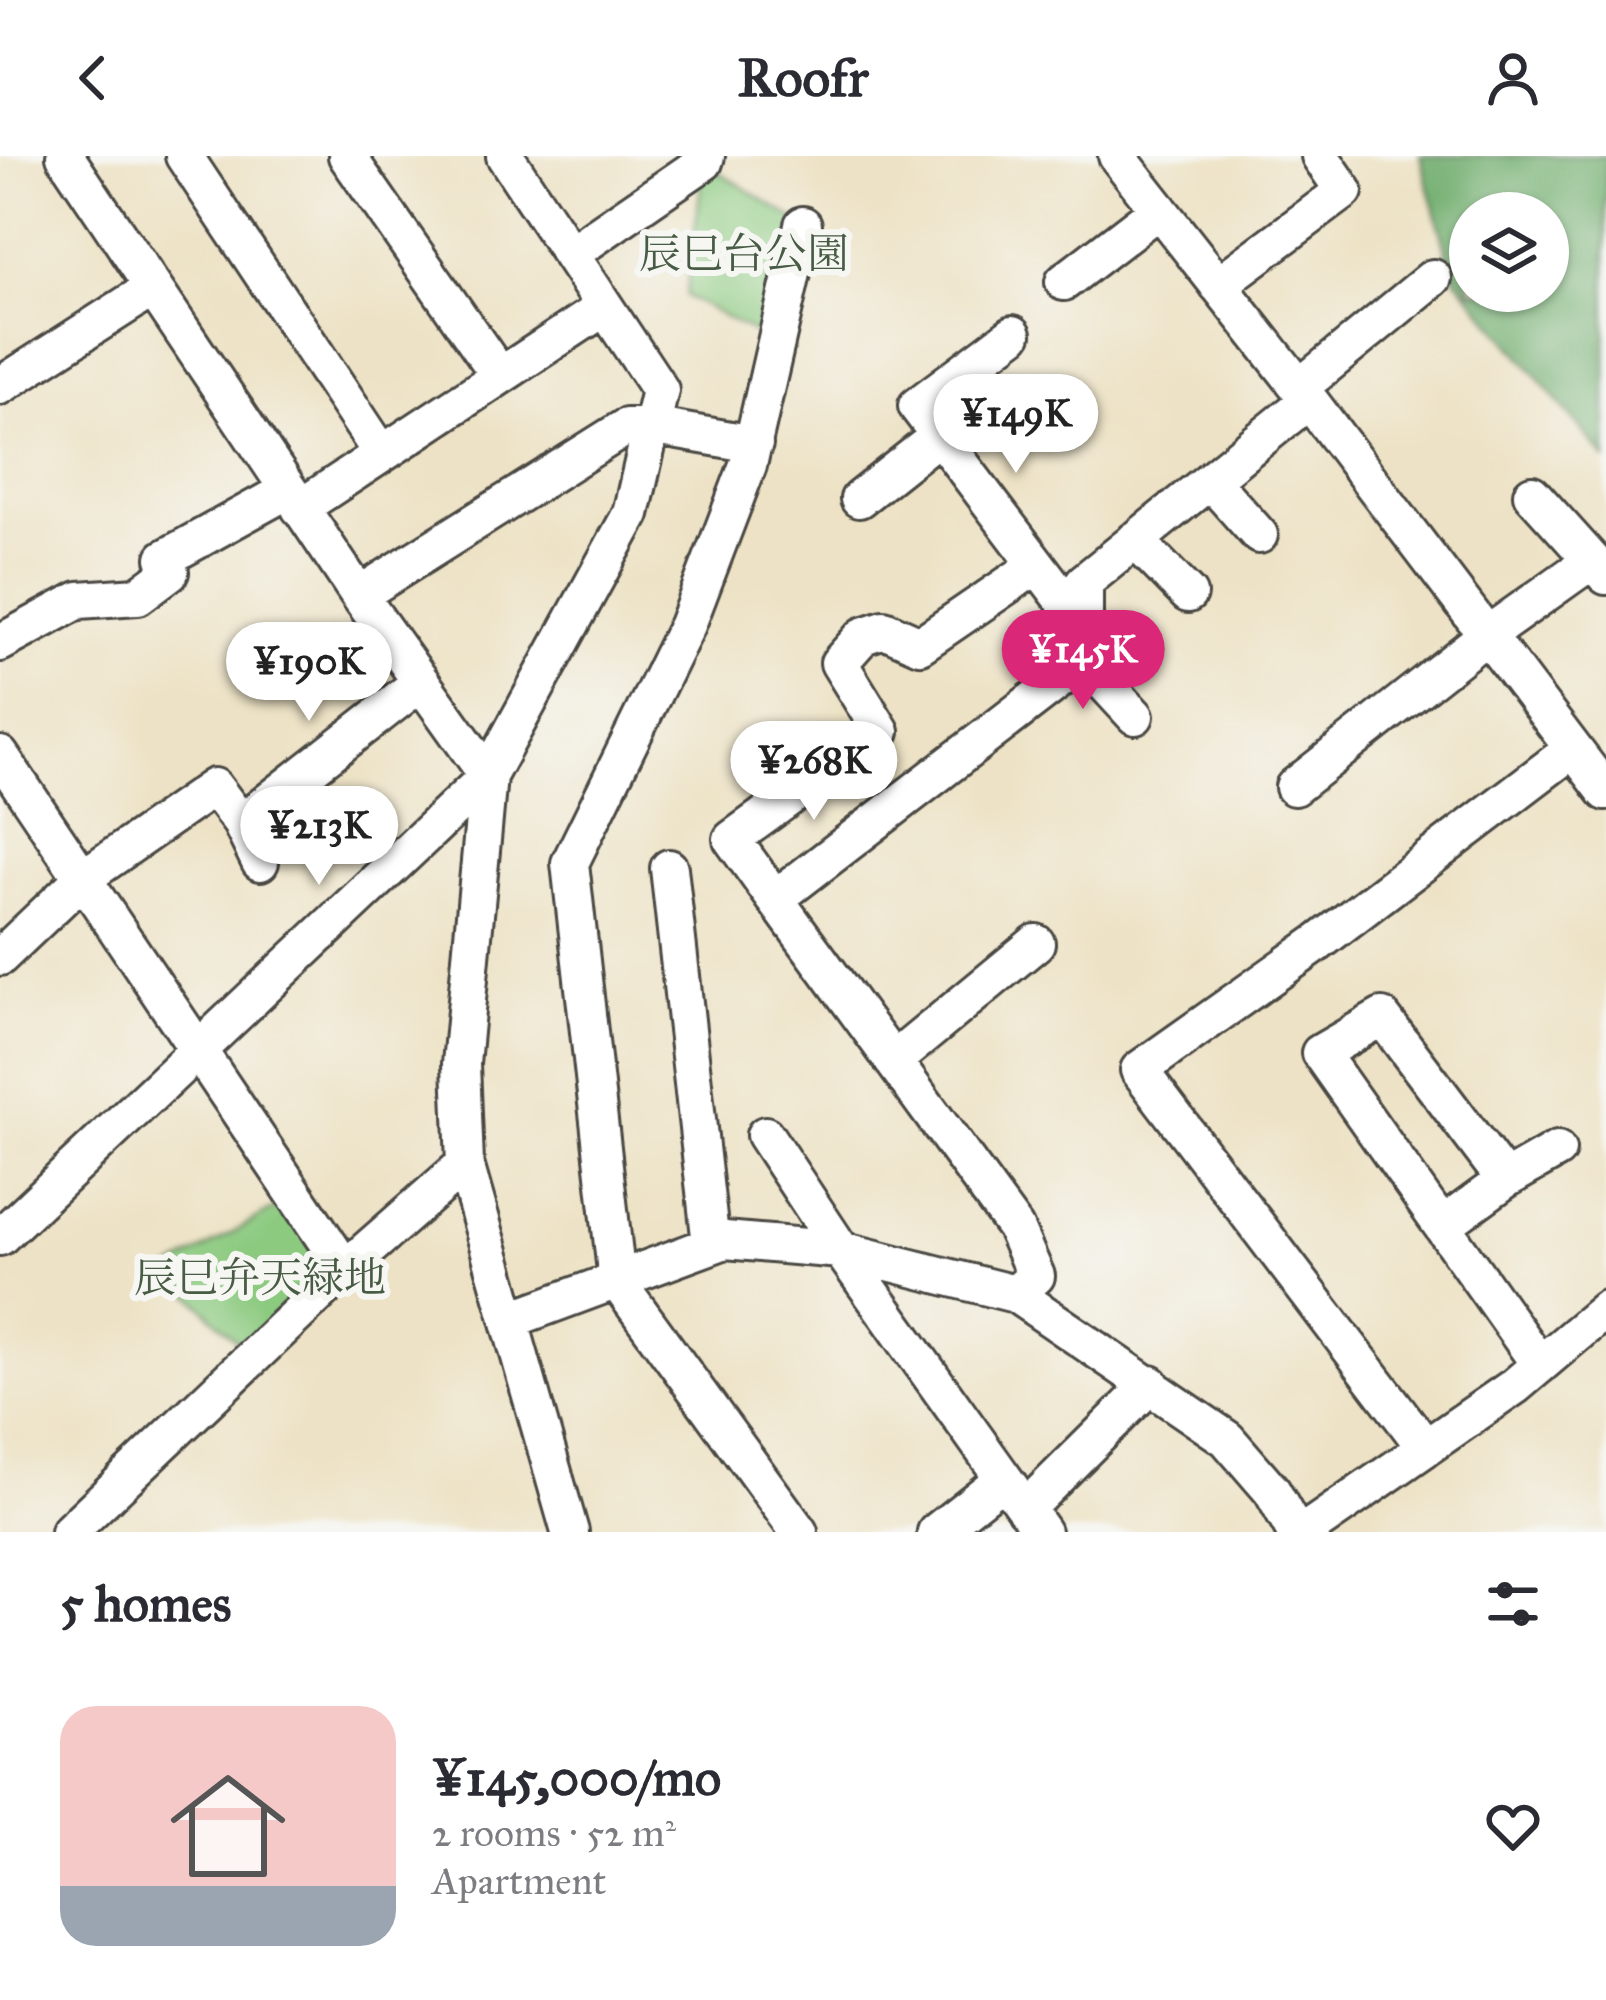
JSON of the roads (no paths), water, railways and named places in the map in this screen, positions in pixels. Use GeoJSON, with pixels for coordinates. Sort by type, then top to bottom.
{"type":"FeatureCollection","features":[{"type":"Feature","properties":{"kind":"street"},"geometry":{"type":"LineString","coordinates":[[65,156],[359,595],[488,776],[461,1064],[465,1164],[570,1532]]}},
{"type":"Feature","properties":{"kind":"street"},"geometry":{"type":"LineString","coordinates":[[184,156],[382,454]]}},
{"type":"Feature","properties":{"kind":"street"},"geometry":{"type":"LineString","coordinates":[[347,156],[500,376]]}},
{"type":"Feature","properties":{"kind":"street"},"geometry":{"type":"LineString","coordinates":[[0,1237],[488,776],[631,514],[659,390],[505,156]]}},
{"type":"Feature","properties":{"kind":"street"},"geometry":{"type":"LineString","coordinates":[[570,254],[704,162],[706,156]]}},
{"type":"Feature","properties":{"kind":"street"},"geometry":{"type":"LineString","coordinates":[[1117,156],[1606,792]]}},
{"type":"Feature","properties":{"kind":"street"},"geometry":{"type":"LineString","coordinates":[[1218,285],[1344,190],[1321,156]]}},
{"type":"Feature","properties":{"kind":"street"},"geometry":{"type":"LineString","coordinates":[[1064,282],[1159,209]]}},
{"type":"Feature","properties":{"kind":"street"},"geometry":{"type":"LineString","coordinates":[[799,1532],[617,1281],[570,863],[688,625],[754,444],[803,225]]}},
{"type":"Feature","properties":{"kind":"street"},"geometry":{"type":"LineString","coordinates":[[1084,644],[1084,581],[1210,480],[1433,278]]}},
{"type":"Feature","properties":{"kind":"street"},"geometry":{"type":"LineString","coordinates":[[0,386],[154,288]]}},
{"type":"Feature","properties":{"kind":"street"},"geometry":{"type":"LineString","coordinates":[[0,643],[79,601],[138,596],[170,572],[165,558],[382,454],[605,308]]}},
{"type":"Feature","properties":{"kind":"street"},"geometry":{"type":"LineString","coordinates":[[1012,334],[917,406],[1037,565],[1135,716]]}},
{"type":"Feature","properties":{"kind":"street"},"geometry":{"type":"LineString","coordinates":[[359,595],[626,427],[650,426],[754,444]]}},
{"type":"Feature","properties":{"kind":"street"},"geometry":{"type":"LineString","coordinates":[[859,499],[940,435]]}},
{"type":"Feature","properties":{"kind":"street"},"geometry":{"type":"LineString","coordinates":[[1210,480],[1259,535]]}},
{"type":"Feature","properties":{"kind":"street"},"geometry":{"type":"LineString","coordinates":[[1294,787],[1486,635],[1599,569],[1532,494]]}},
{"type":"Feature","properties":{"kind":"street"},"geometry":{"type":"LineString","coordinates":[[1136,540],[1189,594]]}},
{"type":"Feature","properties":{"kind":"street"},"geometry":{"type":"LineString","coordinates":[[1015,1294],[1036,1276],[1015,1228],[732,839],[881,731],[839,663],[863,636],[884,629],[920,645],[1037,565]]}},
{"type":"Feature","properties":{"kind":"street"},"geometry":{"type":"LineString","coordinates":[[775,899],[1084,644]]}},
{"type":"Feature","properties":{"kind":"street"},"geometry":{"type":"LineString","coordinates":[[241,823],[421,682]]}},
{"type":"Feature","properties":{"kind":"street"},"geometry":{"type":"LineString","coordinates":[[1425,1447],[1138,1070],[1318,943],[1573,749]]}},
{"type":"Feature","properties":{"kind":"street"},"geometry":{"type":"LineString","coordinates":[[0,755],[345,1269]]}},
{"type":"Feature","properties":{"kind":"street"},"geometry":{"type":"LineString","coordinates":[[0,957],[83,878],[214,787],[241,823],[260,862]]}},
{"type":"Feature","properties":{"kind":"street"},"geometry":{"type":"LineString","coordinates":[[669,868],[711,1245]]}},
{"type":"Feature","properties":{"kind":"street"},"geometry":{"type":"LineString","coordinates":[[892,1060],[1036,944]]}},
{"type":"Feature","properties":{"kind":"street"},"geometry":{"type":"LineString","coordinates":[[1504,1180],[1382,1016],[1320,1053],[1540,1365]]}},
{"type":"Feature","properties":{"kind":"street"},"geometry":{"type":"LineString","coordinates":[[764,1135],[1033,1521],[1150,1384]]}},
{"type":"Feature","properties":{"kind":"street"},"geometry":{"type":"LineString","coordinates":[[1442,1226],[1504,1180],[1556,1150]]}},
{"type":"Feature","properties":{"kind":"street"},"geometry":{"type":"LineString","coordinates":[[69,1532],[345,1269],[465,1164]]}},
{"type":"Feature","properties":{"kind":"street"},"geometry":{"type":"LineString","coordinates":[[512,1319],[724,1240],[842,1250],[1015,1294],[1227,1439],[1272,1491],[1299,1532],[1540,1365],[1606,1309]]}},
{"type":"Feature","properties":{"kind":"street"},"geometry":{"type":"LineString","coordinates":[[936,1532],[1003,1479]]}},
{"type":"Feature","properties":{"kind":"park label","name":"辰巳台公園"},"geometry":{"type":"Point","coordinates":[744,254]}},
{"type":"Feature","properties":{"kind":"park label","name":"辰巳弁天緑地"},"geometry":{"type":"Point","coordinates":[260,1278]}}]}
